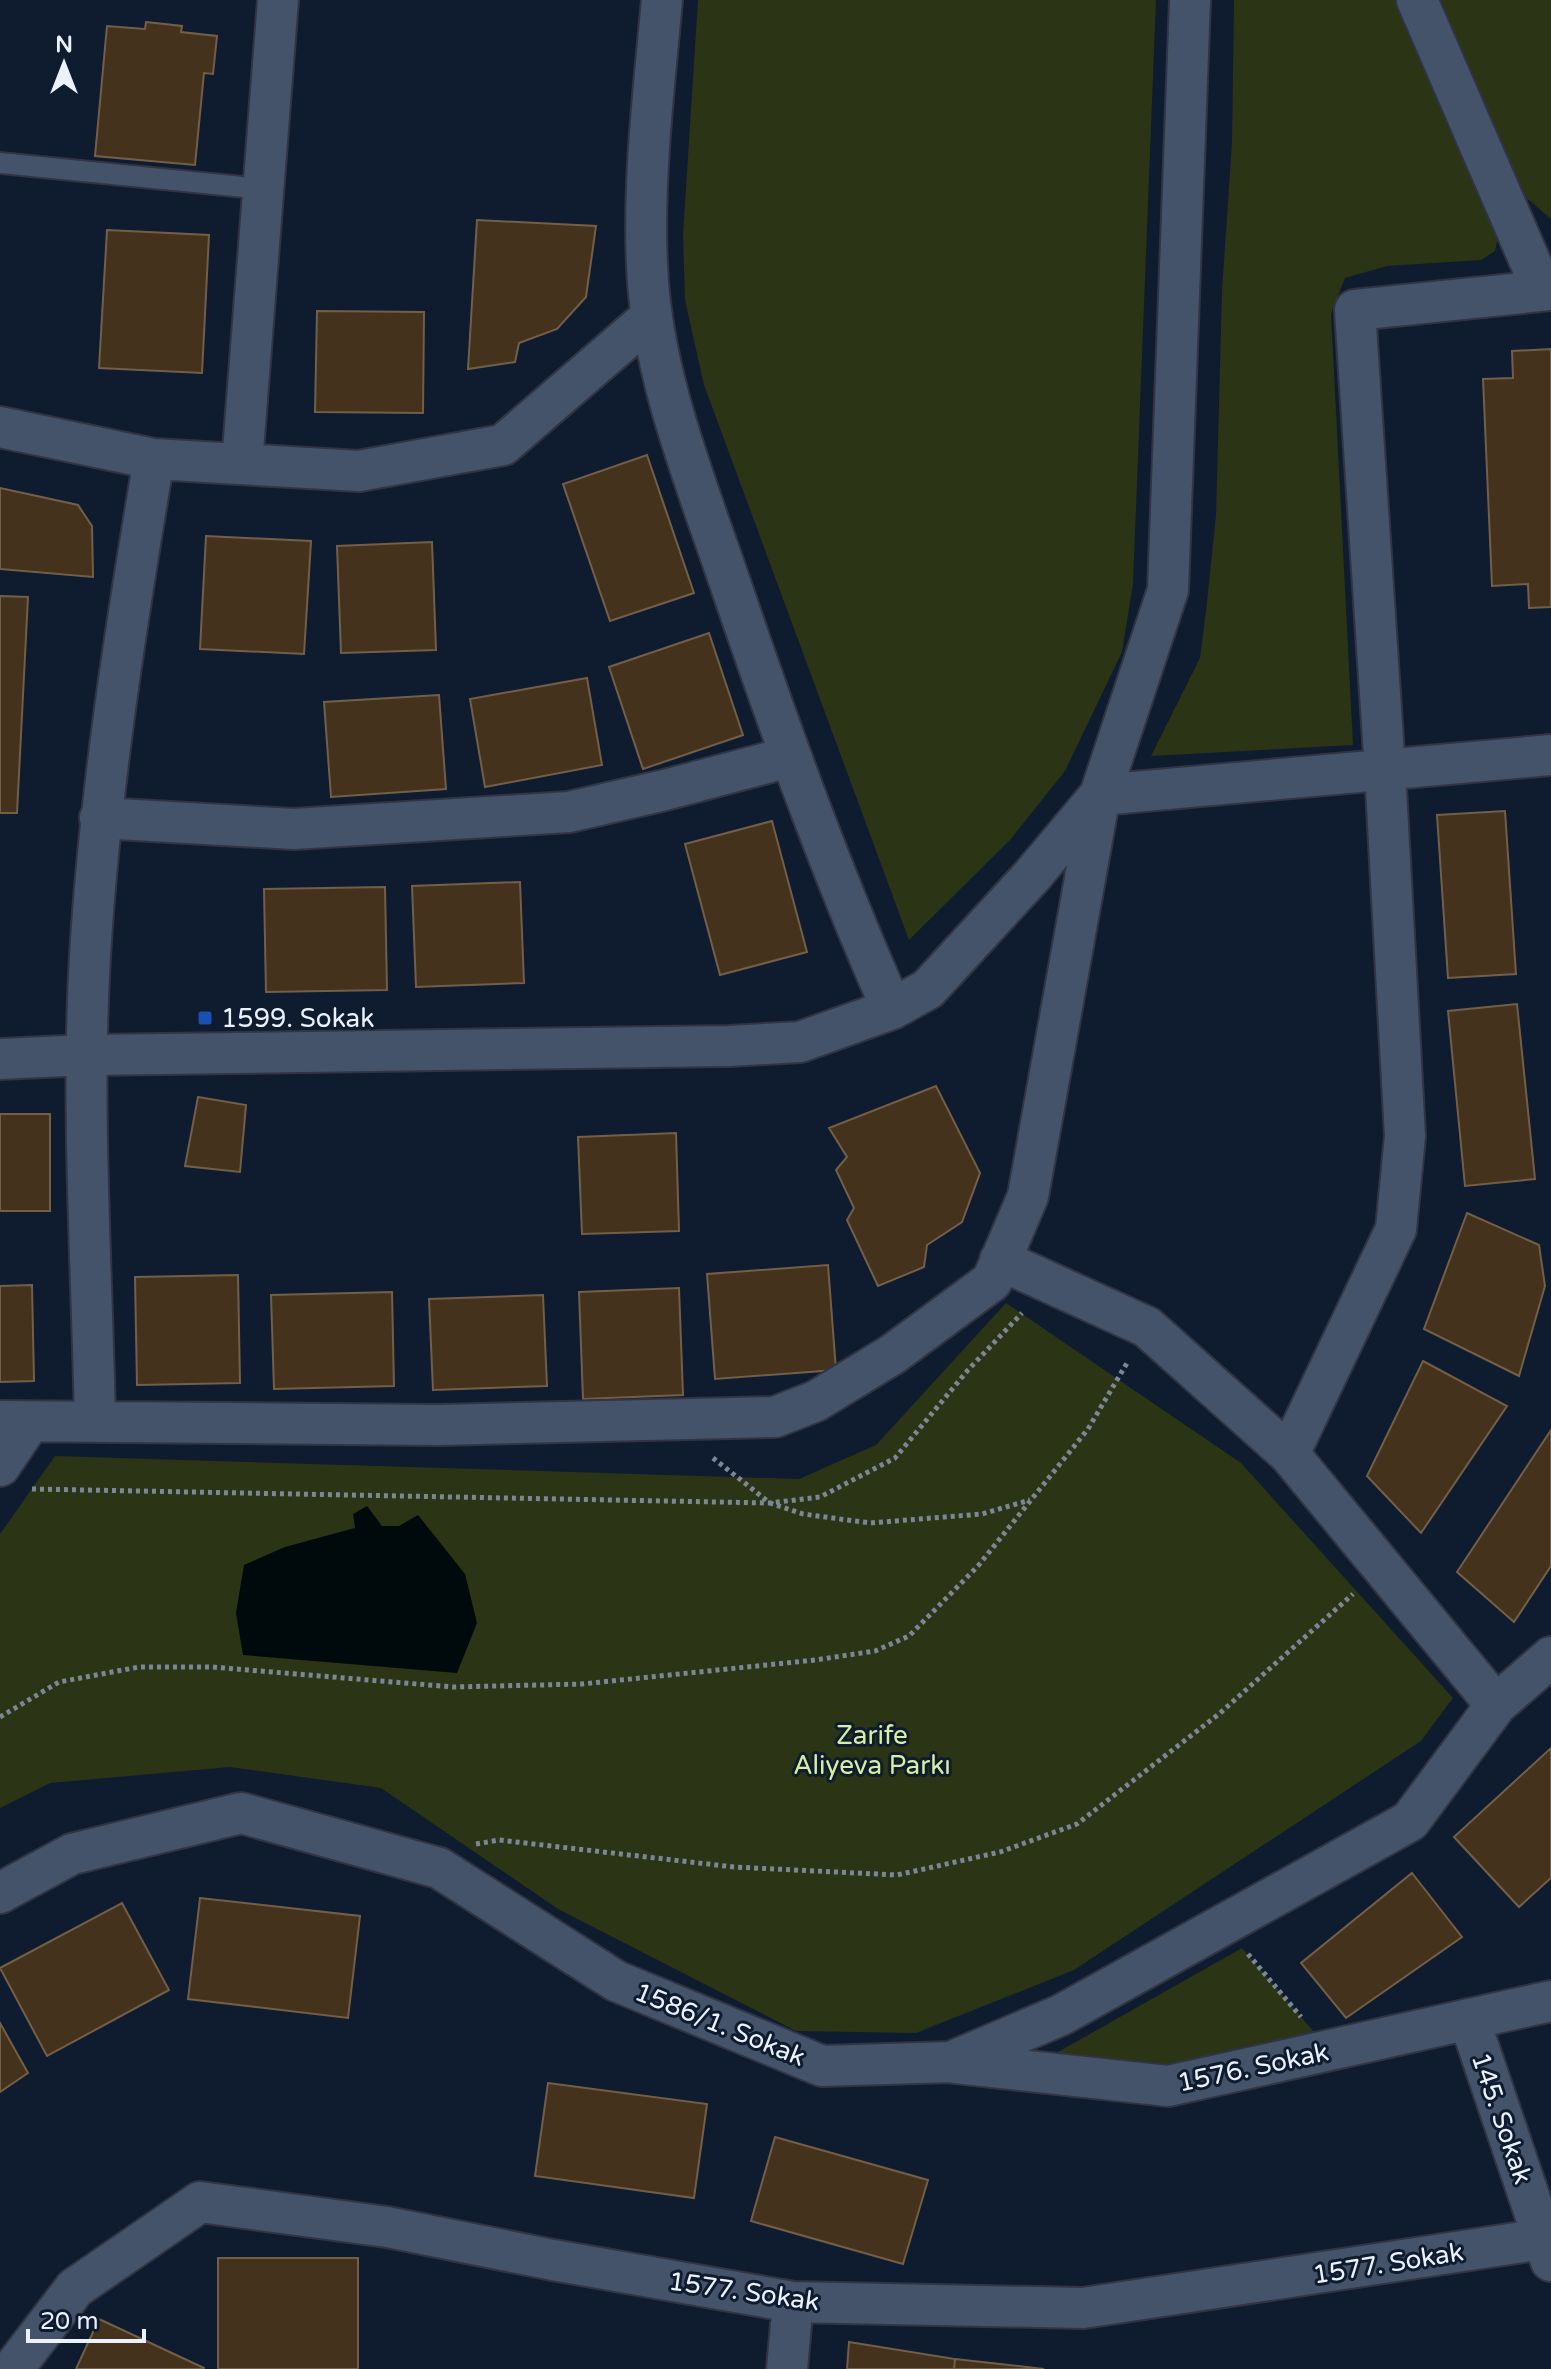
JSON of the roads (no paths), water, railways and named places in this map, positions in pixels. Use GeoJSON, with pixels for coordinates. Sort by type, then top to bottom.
{"type":"FeatureCollection","features":[{"type":"Feature","properties":{"kind":"street"},"geometry":{"type":"LineString","coordinates":[[242,464],[278,0]]}},
{"type":"Feature","properties":{"kind":"street"},"geometry":{"type":"LineString","coordinates":[[662,0],[649,152],[647,266],[652,316],[675,423],[789,757],[892,1009]]}},
{"type":"Feature","properties":{"kind":"street"},"geometry":{"type":"LineString","coordinates":[[15,1477],[14,1422],[439,1425],[775,1417],[816,1401],[893,1354],[996,1271],[1028,1196],[1100,795],[1168,590],[1190,0]]}},
{"type":"Feature","properties":{"kind":"street"},"geometry":{"type":"LineString","coordinates":[[1289,1454],[1396,1229],[1405,1136],[1355,310],[1546,290],[1417,0]]}},
{"type":"Feature","properties":{"kind":"street"},"geometry":{"type":"LineString","coordinates":[[0,427],[154,459],[359,471],[503,445],[652,316]]}},
{"type":"Feature","properties":{"kind":"street"},"geometry":{"type":"LineString","coordinates":[[95,1422],[87,1055],[90,959],[100,818],[125,632],[154,459]]}},
{"type":"Feature","properties":{"kind":"street"},"geometry":{"type":"LineString","coordinates":[[0,1059],[87,1055],[729,1046],[800,1042],[892,1009],[928,989],[1031,877],[1100,795],[1551,755]]}},
{"type":"Feature","properties":{"kind":"street"},"geometry":{"type":"LineString","coordinates":[[100,818],[294,829],[569,812],[789,757]]}},
{"type":"Feature","properties":{"kind":"street"},"geometry":{"type":"LineString","coordinates":[[996,1271],[1147,1327],[1289,1454],[1496,1705]]}},
{"type":"Feature","properties":{"kind":"street","name":"1586/1. Sokak"},"geometry":{"type":"LineString","coordinates":[[0,1893],[72,1854],[241,1813],[439,1868],[616,1981],[822,2066],[951,2062],[1061,2015],[1410,1821],[1496,1705],[1551,1657]]}},
{"type":"Feature","properties":{"kind":"street","name":"1576. Sokak"},"geometry":{"type":"LineString","coordinates":[[951,2062],[1168,2086],[1551,2001]]}},
{"type":"Feature","properties":{"kind":"street","name":"145. Sokak"},"geometry":{"type":"LineString","coordinates":[[1469,2019],[1547,2250]]}},
{"type":"Feature","properties":{"kind":"street","name":"1577. Sokak"},"geometry":{"type":"LineString","coordinates":[[13,2369],[75,2288],[200,2202],[387,2227],[793,2302],[1083,2308],[1547,2250]]}},
{"type":"Feature","properties":{"kind":"street"},"geometry":{"type":"LineString","coordinates":[[787,2369],[793,2302]]}},
{"type":"Feature","properties":{"kind":"lane"},"geometry":{"type":"LineString","coordinates":[[0,163],[263,189]]}},
{"type":"Feature","properties":{"kind":"place","name":"1599. Sokak"},"geometry":{"type":"Point","coordinates":[205,1018]}},
{"type":"Feature","properties":{"kind":"park label","name":"Zarife Aliyeva Parkı"},"geometry":{"type":"Point","coordinates":[872,1750]}}]}
